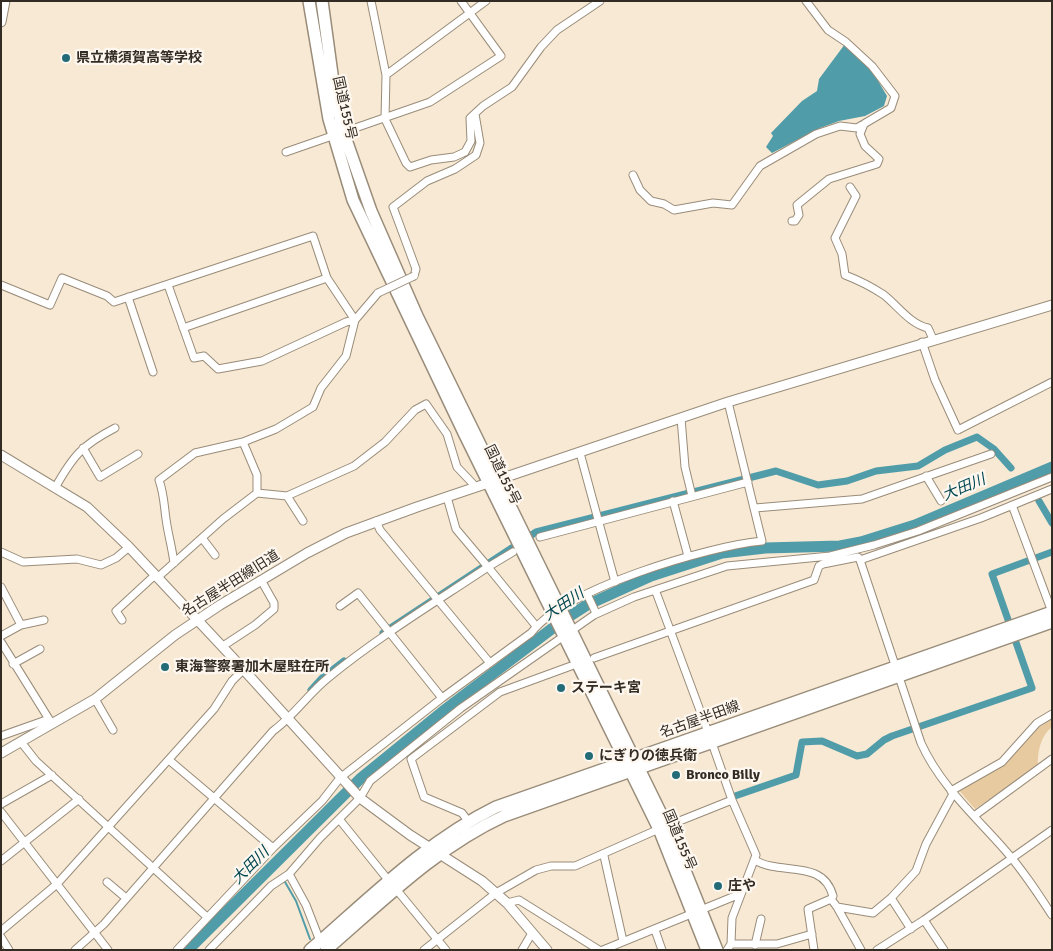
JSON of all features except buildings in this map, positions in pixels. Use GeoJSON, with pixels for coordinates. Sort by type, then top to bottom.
{"type":"FeatureCollection","features":[{"type":"Feature","properties":{"kind":"main road","name":"国道155号"},"geometry":{"type":"LineString","coordinates":[[309,1],[338,132],[387,249],[555,612],[568,633],[663,828],[697,912],[717,950]]}},
{"type":"Feature","properties":{"kind":"main road","name":"国道155号"},"geometry":{"type":"LineString","coordinates":[[322,1],[338,132]]}},
{"type":"Feature","properties":{"kind":"main road","name":"名古屋半田線"},"geometry":{"type":"LineString","coordinates":[[434,850],[504,816],[633,765],[898,671],[1052,612]]}},
{"type":"Feature","properties":{"kind":"main road","name":"名古屋半田線"},"geometry":{"type":"LineString","coordinates":[[898,671],[1052,622]]}},
{"type":"Feature","properties":{"kind":"main road","name":"名古屋半田線"},"geometry":{"type":"LineString","coordinates":[[310,950],[323,945],[468,821],[526,795],[633,765]]}},
{"type":"Feature","properties":{"kind":"main road","name":"国道155号"},"geometry":{"type":"LineString","coordinates":[[697,912],[707,950]]}},
{"type":"Feature","properties":{"kind":"street"},"geometry":{"type":"LineString","coordinates":[[371,1],[386,75],[385,118],[406,163],[410,167],[431,160],[454,157],[465,152],[471,141],[469,121],[475,114],[483,106],[512,87],[541,47],[557,30],[600,1]]}},
{"type":"Feature","properties":{"kind":"street"},"geometry":{"type":"LineString","coordinates":[[286,152],[338,132],[430,102],[501,56],[460,1]]}},
{"type":"Feature","properties":{"kind":"street"},"geometry":{"type":"LineString","coordinates":[[386,75],[486,1]]}},
{"type":"Feature","properties":{"kind":"street"},"geometry":{"type":"LineString","coordinates":[[634,175],[640,190],[651,202],[664,204],[674,210],[713,203],[732,205],[760,166],[816,134],[840,126],[857,128],[891,108],[894,96],[867,60],[828,30],[806,1]]}},
{"type":"Feature","properties":{"kind":"street"},"geometry":{"type":"LineString","coordinates":[[1,22],[4,6]]}},
{"type":"Feature","properties":{"kind":"street"},"geometry":{"type":"LineString","coordinates":[[174,563],[166,520],[165,498],[159,480],[195,453],[243,442],[276,429],[313,407],[321,388],[346,356],[356,320],[378,293],[414,276],[416,269],[394,207],[426,181],[455,169],[476,155],[480,143],[475,114]]}},
{"type":"Feature","properties":{"kind":"street"},"geometry":{"type":"LineString","coordinates":[[792,222],[799,215],[797,205],[829,179],[877,164],[879,159],[865,146],[860,134],[864,124]]}},
{"type":"Feature","properties":{"kind":"street"},"geometry":{"type":"LineString","coordinates":[[850,187],[856,196],[834,238],[842,254],[844,275],[857,279],[883,295],[918,325],[928,328],[933,339]]}},
{"type":"Feature","properties":{"kind":"street"},"geometry":{"type":"LineString","coordinates":[[1,285],[50,305],[62,278],[107,296],[114,302],[313,236],[327,278],[356,320]]}},
{"type":"Feature","properties":{"kind":"street"},"geometry":{"type":"LineString","coordinates":[[183,328],[327,278]]}},
{"type":"Feature","properties":{"kind":"street"},"geometry":{"type":"LineString","coordinates":[[168,285],[194,358],[204,356],[218,369],[262,361],[346,322],[356,320]]}},
{"type":"Feature","properties":{"kind":"street"},"geometry":{"type":"LineString","coordinates":[[128,298],[153,372]]}},
{"type":"Feature","properties":{"kind":"street","name":"名古屋半田線旧道"},"geometry":{"type":"LineString","coordinates":[[1,753],[50,722],[95,699],[168,640],[261,580],[307,552],[376,521],[728,402],[922,342],[1052,305]]}},
{"type":"Feature","properties":{"kind":"street"},"geometry":{"type":"LineString","coordinates":[[922,342],[935,380],[958,430],[1052,382]]}},
{"type":"Feature","properties":{"kind":"street"},"geometry":{"type":"LineString","coordinates":[[177,950],[273,848],[342,780],[442,698],[532,633],[536,626],[555,612],[616,582],[688,556],[711,549],[762,541],[728,402]]}},
{"type":"Feature","properties":{"kind":"street"},"geometry":{"type":"LineString","coordinates":[[122,620],[116,611],[257,493],[287,496],[354,466],[385,442],[415,410],[426,404],[441,422],[447,434],[457,467],[476,487]]}},
{"type":"Feature","properties":{"kind":"street"},"geometry":{"type":"LineString","coordinates":[[681,418],[685,467],[692,496]]}},
{"type":"Feature","properties":{"kind":"street"},"geometry":{"type":"LineString","coordinates":[[55,488],[70,461],[83,448],[91,441],[115,428]]}},
{"type":"Feature","properties":{"kind":"street"},"geometry":{"type":"LineString","coordinates":[[243,442],[257,475],[257,493]]}},
{"type":"Feature","properties":{"kind":"street"},"geometry":{"type":"LineString","coordinates":[[83,448],[100,477],[138,454]]}},
{"type":"Feature","properties":{"kind":"street"},"geometry":{"type":"LineString","coordinates":[[580,453],[616,582]]}},
{"type":"Feature","properties":{"kind":"street"},"geometry":{"type":"LineString","coordinates":[[755,508],[862,499],[991,454]]}},
{"type":"Feature","properties":{"kind":"street"},"geometry":{"type":"LineString","coordinates":[[1,455],[87,507],[129,547],[244,669],[358,796],[496,893],[507,903],[543,948]]}},
{"type":"Feature","properties":{"kind":"street"},"geometry":{"type":"LineString","coordinates":[[926,476],[941,501]]}},
{"type":"Feature","properties":{"kind":"street"},"geometry":{"type":"LineString","coordinates":[[210,950],[272,886],[289,874],[340,819],[370,782],[461,708],[541,650],[594,615],[615,605],[656,592],[704,572],[727,566],[846,553],[918,531],[1052,477]]}},
{"type":"Feature","properties":{"kind":"street"},"geometry":{"type":"LineString","coordinates":[[540,537],[748,482]]}},
{"type":"Feature","properties":{"kind":"street"},"geometry":{"type":"LineString","coordinates":[[860,560],[1052,489]]}},
{"type":"Feature","properties":{"kind":"street"},"geometry":{"type":"LineString","coordinates":[[287,496],[303,521]]}},
{"type":"Feature","properties":{"kind":"street"},"geometry":{"type":"LineString","coordinates":[[447,496],[456,529],[536,626]]}},
{"type":"Feature","properties":{"kind":"street"},"geometry":{"type":"LineString","coordinates":[[672,501],[688,556]]}},
{"type":"Feature","properties":{"kind":"street"},"geometry":{"type":"LineString","coordinates":[[1012,505],[1052,612]]}},
{"type":"Feature","properties":{"kind":"street"},"geometry":{"type":"LineString","coordinates":[[376,521],[380,530],[490,663]]}},
{"type":"Feature","properties":{"kind":"street"},"geometry":{"type":"LineString","coordinates":[[202,538],[215,555]]}},
{"type":"Feature","properties":{"kind":"street"},"geometry":{"type":"LineString","coordinates":[[1,552],[23,562],[77,559],[101,565],[116,558],[129,547]]}},
{"type":"Feature","properties":{"kind":"street"},"geometry":{"type":"LineString","coordinates":[[75,950],[94,933],[152,870],[216,799],[273,731],[288,720],[326,679],[390,633],[513,552]]}},
{"type":"Feature","properties":{"kind":"street"},"geometry":{"type":"LineString","coordinates":[[594,658],[814,580],[819,566],[823,564],[858,557],[924,750],[939,777],[1011,857],[1052,915]]}},
{"type":"Feature","properties":{"kind":"street"},"geometry":{"type":"LineString","coordinates":[[222,646],[254,626],[274,610],[274,603],[261,580]]}},
{"type":"Feature","properties":{"kind":"street"},"geometry":{"type":"LineString","coordinates":[[1,588],[21,625]]}},
{"type":"Feature","properties":{"kind":"street"},"geometry":{"type":"LineString","coordinates":[[656,592],[732,800],[753,846],[755,860],[732,918],[729,947],[755,945],[768,947],[812,934]]}},
{"type":"Feature","properties":{"kind":"street"},"geometry":{"type":"LineString","coordinates":[[340,606],[358,593],[442,698]]}},
{"type":"Feature","properties":{"kind":"street"},"geometry":{"type":"LineString","coordinates":[[587,595],[595,611]]}},
{"type":"Feature","properties":{"kind":"street"},"geometry":{"type":"LineString","coordinates":[[1,636],[21,625],[44,620]]}},
{"type":"Feature","properties":{"kind":"street"},"geometry":{"type":"LineString","coordinates":[[1,642],[50,722],[1,736]]}},
{"type":"Feature","properties":{"kind":"street"},"geometry":{"type":"LineString","coordinates":[[13,664],[40,649]]}},
{"type":"Feature","properties":{"kind":"street"},"geometry":{"type":"LineString","coordinates":[[468,821],[462,813],[424,797],[411,759],[500,692],[570,666]]}},
{"type":"Feature","properties":{"kind":"street"},"geometry":{"type":"LineString","coordinates":[[1,931],[57,884],[214,709],[232,681],[244,669]]}},
{"type":"Feature","properties":{"kind":"street"},"geometry":{"type":"LineString","coordinates":[[95,699],[113,730]]}},
{"type":"Feature","properties":{"kind":"street"},"geometry":{"type":"LineString","coordinates":[[836,907],[873,913],[891,898],[916,871],[926,844],[952,792],[1002,762],[1036,723],[1052,714]]}},
{"type":"Feature","properties":{"kind":"street"},"geometry":{"type":"LineString","coordinates":[[21,742],[36,761],[109,826],[152,870],[207,917]]}},
{"type":"Feature","properties":{"kind":"street"},"geometry":{"type":"LineString","coordinates":[[974,816],[1052,759]]}},
{"type":"Feature","properties":{"kind":"street"},"geometry":{"type":"LineString","coordinates":[[169,760],[273,848]]}},
{"type":"Feature","properties":{"kind":"street"},"geometry":{"type":"LineString","coordinates":[[1,804],[52,775]]}},
{"type":"Feature","properties":{"kind":"street"},"geometry":{"type":"LineString","coordinates":[[1,862],[79,799]]}},
{"type":"Feature","properties":{"kind":"street"},"geometry":{"type":"LineString","coordinates":[[424,950],[496,893],[536,870],[551,866],[575,866],[604,856],[663,828],[732,800]]}},
{"type":"Feature","properties":{"kind":"street"},"geometry":{"type":"LineString","coordinates":[[1,812],[108,950]]}},
{"type":"Feature","properties":{"kind":"street"},"geometry":{"type":"LineString","coordinates":[[340,819],[446,950]]}},
{"type":"Feature","properties":{"kind":"street"},"geometry":{"type":"LineString","coordinates":[[877,950],[924,920],[1052,830]]}},
{"type":"Feature","properties":{"kind":"street"},"geometry":{"type":"LineString","coordinates":[[604,856],[623,941]]}},
{"type":"Feature","properties":{"kind":"street"},"geometry":{"type":"LineString","coordinates":[[755,860],[769,868],[812,871],[829,885],[833,896],[831,899],[861,950]]}},
{"type":"Feature","properties":{"kind":"street"},"geometry":{"type":"LineString","coordinates":[[289,874],[306,905],[323,945]]}},
{"type":"Feature","properties":{"kind":"street"},"geometry":{"type":"LineString","coordinates":[[107,882],[126,898]]}},
{"type":"Feature","properties":{"kind":"street"},"geometry":{"type":"LineString","coordinates":[[603,950],[740,894]]}},
{"type":"Feature","properties":{"kind":"street"},"geometry":{"type":"LineString","coordinates":[[891,898],[910,928]]}},
{"type":"Feature","properties":{"kind":"street"},"geometry":{"type":"LineString","coordinates":[[814,950],[808,910],[831,899]]}},
{"type":"Feature","properties":{"kind":"street"},"geometry":{"type":"LineString","coordinates":[[507,903],[519,900],[599,950]]}},
{"type":"Feature","properties":{"kind":"street"},"geometry":{"type":"LineString","coordinates":[[755,945],[761,919]]}},
{"type":"Feature","properties":{"kind":"street"},"geometry":{"type":"LineString","coordinates":[[924,920],[944,950]]}},
{"type":"Feature","properties":{"kind":"street"},"geometry":{"type":"LineString","coordinates":[[654,930],[662,950]]}},
{"type":"Feature","properties":{"kind":"street"},"geometry":{"type":"LineString","coordinates":[[522,950],[532,934]]}},
{"type":"Feature","properties":{"kind":"street"},"geometry":{"type":"LineString","coordinates":[[1,937],[8,950]]}},
{"type":"Feature","properties":{"kind":"shaded area"},"geometry":{"type":"Polygon","coordinates":[[[1052,716],[1052,727],[1045,734],[1040,744],[1038,766],[975,809],[957,788],[1003,763],[1039,724],[1052,716]]]}},
{"type":"Feature","properties":{"kind":"water"},"geometry":{"type":"Polygon","coordinates":[[[845,44],[874,74],[887,96],[884,106],[865,116],[839,121],[820,128],[772,153],[766,147],[773,136],[771,133],[802,101],[817,91],[819,79],[845,44]]]}},
{"type":"Feature","properties":{"kind":"waterway"},"geometry":{"type":"LineString","coordinates":[[383,633],[536,532],[776,471],[818,485],[847,481],[876,471],[918,466],[945,450],[977,437],[994,449],[1011,468]]}},
{"type":"Feature","properties":{"kind":"waterway","name":"大田川"},"geometry":{"type":"LineString","coordinates":[[188,950],[361,778],[442,712],[562,621],[587,605],[651,576],[722,553],[765,548],[840,546],[861,542],[915,525],[1052,467]]}},
{"type":"Feature","properties":{"kind":"waterway"},"geometry":{"type":"LineString","coordinates":[[1039,501],[1052,523]]}},
{"type":"Feature","properties":{"kind":"waterway"},"geometry":{"type":"LineString","coordinates":[[735,796],[796,775],[802,742],[822,741],[857,756],[867,754],[892,736],[1032,688],[992,574],[1052,552]]}},
{"type":"Feature","properties":{"kind":"waterway"},"geometry":{"type":"LineString","coordinates":[[311,690],[322,678],[344,661]]}},
{"type":"Feature","properties":{"kind":"waterway"},"geometry":{"type":"LineString","coordinates":[[285,882],[296,901],[310,939]]}},
{"type":"Feature","properties":{"kind":"place","name":"県立横須賀高等学校"},"geometry":{"type":"Point","coordinates":[66,58]}},
{"type":"Feature","properties":{"kind":"place","name":"東海警察署加木屋駐在所"},"geometry":{"type":"Point","coordinates":[165,667]}},
{"type":"Feature","properties":{"kind":"place","name":"ステーキ宮"},"geometry":{"type":"Point","coordinates":[561,688]}},
{"type":"Feature","properties":{"kind":"place","name":"にぎりの徳兵衛"},"geometry":{"type":"Point","coordinates":[589,756]}},
{"type":"Feature","properties":{"kind":"place","name":"Bronco Billy"},"geometry":{"type":"Point","coordinates":[676,775]}},
{"type":"Feature","properties":{"kind":"place","name":"庄や"},"geometry":{"type":"Point","coordinates":[718,886]}}]}
